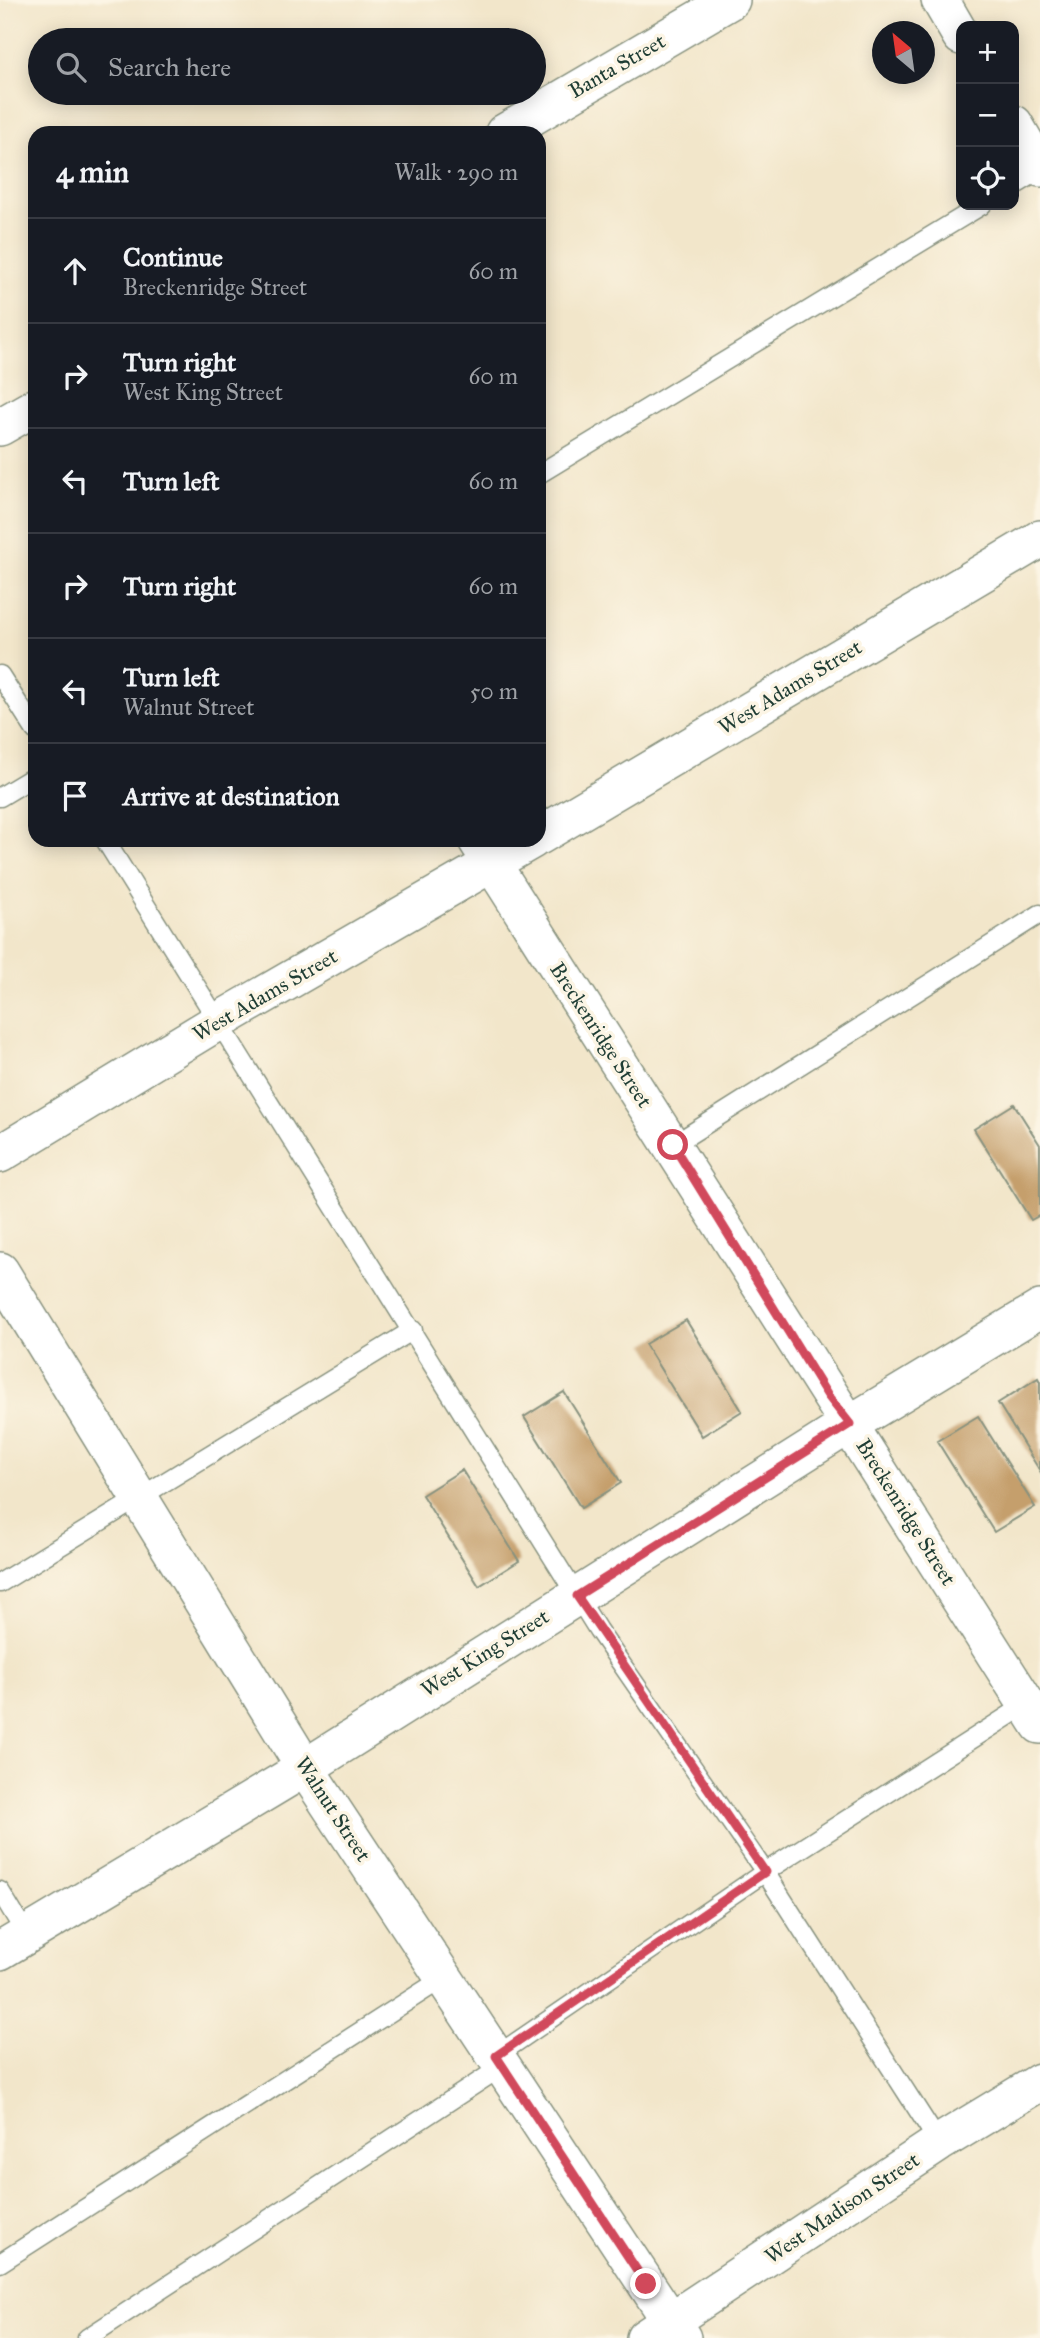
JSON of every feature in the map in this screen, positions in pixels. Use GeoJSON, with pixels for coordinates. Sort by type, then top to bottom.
{"type":"FeatureCollection","features":[{"type":"Feature","properties":{"kind":"street","name":"Banta Street"},"geometry":{"type":"LineString","coordinates":[[516,126],[731,0]]}},
{"type":"Feature","properties":{"kind":"street"},"geometry":{"type":"LineString","coordinates":[[940,0],[956,27]]}},
{"type":"Feature","properties":{"kind":"street"},"geometry":{"type":"LineString","coordinates":[[1019,133],[1040,169]]}},
{"type":"Feature","properties":{"kind":"street"},"geometry":{"type":"LineString","coordinates":[[0,427],[28,411]]}},
{"type":"Feature","properties":{"kind":"street","name":"West Adams Street"},"geometry":{"type":"LineString","coordinates":[[546,832],[1040,539]]}},
{"type":"Feature","properties":{"kind":"street","name":"West Adams Street"},"geometry":{"type":"LineString","coordinates":[[0,1154],[219,1021],[484,852],[504,847]]}},
{"type":"Feature","properties":{"kind":"street","name":"Breckenridge Street"},"geometry":{"type":"LineString","coordinates":[[484,852],[673,1145],[828,1396],[850,1424],[1036,1709]]}},
{"type":"Feature","properties":{"kind":"street","name":"Walnut Street"},"geometry":{"type":"LineString","coordinates":[[0,1271],[305,1768],[499,2061],[666,2332]]}},
{"type":"Feature","properties":{"kind":"street","name":"West King Street"},"geometry":{"type":"LineString","coordinates":[[13,1942],[305,1768],[850,1424],[1040,1309]]}},
{"type":"Feature","properties":{"kind":"street","name":"West Madison Street"},"geometry":{"type":"LineString","coordinates":[[666,2332],[939,2143],[1040,2082]]}},
{"type":"Feature","properties":{"kind":"lane"},"geometry":{"type":"LineString","coordinates":[[1019,183],[1040,169]]}},
{"type":"Feature","properties":{"kind":"lane"},"geometry":{"type":"LineString","coordinates":[[546,470],[974,210]]}},
{"type":"Feature","properties":{"kind":"lane"},"geometry":{"type":"LineString","coordinates":[[0,675],[28,719]]}},
{"type":"Feature","properties":{"kind":"lane"},"geometry":{"type":"LineString","coordinates":[[0,797],[28,780]]}},
{"type":"Feature","properties":{"kind":"lane"},"geometry":{"type":"LineString","coordinates":[[108,847],[577,1596],[765,1872],[939,2143]]}},
{"type":"Feature","properties":{"kind":"lane"},"geometry":{"type":"LineString","coordinates":[[673,1145],[1040,914]]}},
{"type":"Feature","properties":{"kind":"lane"},"geometry":{"type":"LineString","coordinates":[[0,1583],[413,1330]]}},
{"type":"Feature","properties":{"kind":"lane"},"geometry":{"type":"LineString","coordinates":[[87,2338],[499,2061],[765,1872],[1036,1709]]}},
{"type":"Feature","properties":{"kind":"lane"},"geometry":{"type":"LineString","coordinates":[[0,1891],[13,1942]]}},
{"type":"Feature","properties":{"kind":"lane"},"geometry":{"type":"LineString","coordinates":[[0,2263],[445,1977]]}},
{"type":"Feature","properties":{"kind":"building"},"geometry":{"type":"Polygon","coordinates":[[[1014,1104],[1040,1145],[1040,1215],[1031,1220],[974,1129],[1014,1104]]]}},
{"type":"Feature","properties":{"kind":"building"},"geometry":{"type":"Polygon","coordinates":[[[686,1320],[742,1411],[702,1436],[645,1344],[686,1320]]]}},
{"type":"Feature","properties":{"kind":"building"},"geometry":{"type":"Polygon","coordinates":[[[1038,1378],[1040,1382],[1040,1471],[998,1403],[1038,1378]]]}},
{"type":"Feature","properties":{"kind":"building"},"geometry":{"type":"Polygon","coordinates":[[[564,1392],[621,1483],[581,1508],[524,1417],[564,1392]]]}},
{"type":"Feature","properties":{"kind":"building"},"geometry":{"type":"Polygon","coordinates":[[[978,1416],[1035,1507],[994,1532],[937,1441],[978,1416]]]}},
{"type":"Feature","properties":{"kind":"building"},"geometry":{"type":"Polygon","coordinates":[[[462,1470],[519,1561],[479,1586],[422,1495],[462,1470]]]}},
{"type":"Feature","properties":{"kind":"route"},"geometry":{"type":"LineString","coordinates":[[646,2284],[496,2056],[765,1872],[577,1596],[850,1424],[828,1396],[673,1145]]}}]}
